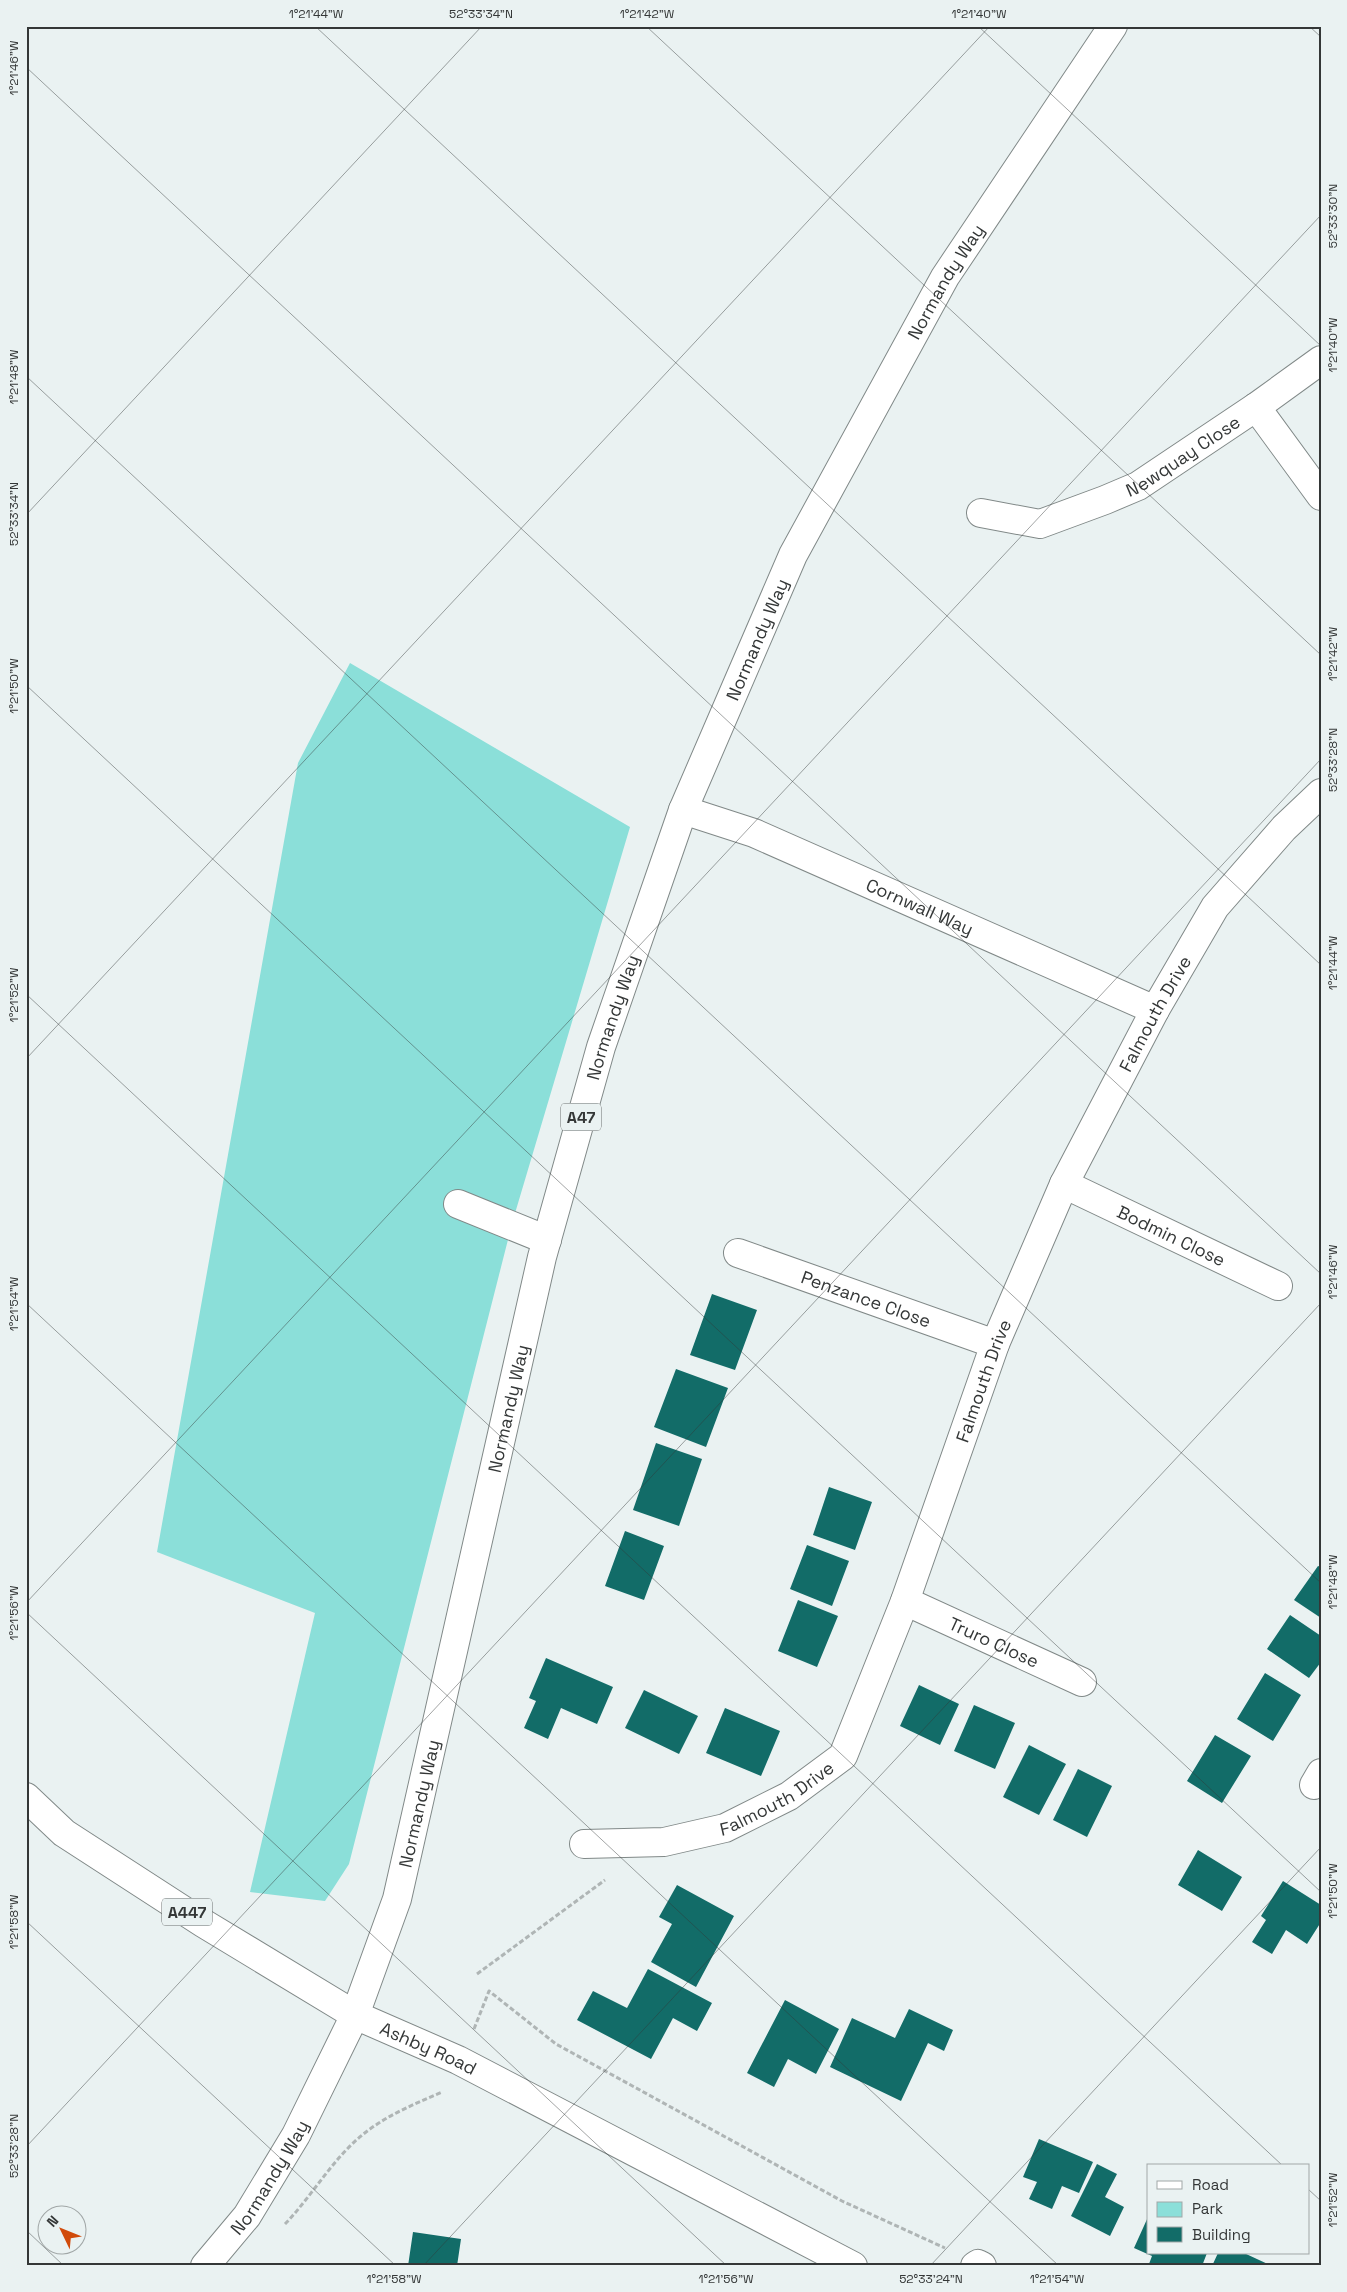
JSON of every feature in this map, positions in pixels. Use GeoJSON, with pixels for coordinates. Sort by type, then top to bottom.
{"type":"FeatureCollection","features":[{"type":"Feature","properties":{"kind":"main road","name":"Normandy Way"},"geometry":{"type":"LineString","coordinates":[[205,2266],[246,2216],[286,2151],[356,2015],[397,1899],[547,1240],[601,1047],[684,810],[793,556],[945,277],[1113,26]]}},
{"type":"Feature","properties":{"kind":"main road","name":"Newquay Close"},"geometry":{"type":"LineString","coordinates":[[981,513],[1040,524],[1138,486],[1256,407],[1321,360]]}},
{"type":"Feature","properties":{"kind":"main road","name":"Newquay Close"},"geometry":{"type":"LineString","coordinates":[[1256,407],[1321,496]]}},
{"type":"Feature","properties":{"kind":"main road","name":"Falmouth Drive"},"geometry":{"type":"LineString","coordinates":[[584,1844],[664,1842],[725,1828],[789,1796],[843,1756],[905,1601],[994,1344],[1064,1184],[1155,1010],[1216,907],[1284,828],[1321,793]]}},
{"type":"Feature","properties":{"kind":"main road","name":"Cornwall Way"},"geometry":{"type":"LineString","coordinates":[[684,810],[754,833],[1155,1010]]}},
{"type":"Feature","properties":{"kind":"main road","name":"Bodmin Close"},"geometry":{"type":"LineString","coordinates":[[1064,1184],[1278,1286]]}},
{"type":"Feature","properties":{"kind":"main road"},"geometry":{"type":"LineString","coordinates":[[458,1204],[547,1240]]}},
{"type":"Feature","properties":{"kind":"main road","name":"Penzance Close"},"geometry":{"type":"LineString","coordinates":[[738,1253],[994,1344]]}},
{"type":"Feature","properties":{"kind":"main road","name":"Truro Close"},"geometry":{"type":"LineString","coordinates":[[905,1601],[1082,1682]]}},
{"type":"Feature","properties":{"kind":"main road","name":"Ashby Road"},"geometry":{"type":"LineString","coordinates":[[26,1797],[64,1833],[203,1923],[356,2015],[458,2060],[852,2266]]}},
{"type":"Feature","properties":{"kind":"path"},"geometry":{"type":"LineString","coordinates":[[477,1974],[614,1874]]}},
{"type":"Feature","properties":{"kind":"path"},"geometry":{"type":"LineString","coordinates":[[489,1991],[556,2044],[842,2201],[978,2265]]}},
{"type":"Feature","properties":{"kind":"path"},"geometry":{"type":"LineString","coordinates":[[280,2231],[338,2160],[369,2130],[401,2110],[444,2091]]}},
{"type":"Feature","properties":{"kind":"green space"},"geometry":{"type":"Polygon","coordinates":[[[350,663],[630,827],[513,1220],[349,1864],[325,1901],[250,1892],[315,1613],[157,1552],[298,763],[350,663]]]}},
{"type":"Feature","properties":{"kind":"building"},"geometry":{"type":"Polygon","coordinates":[[[712,1294],[757,1310],[735,1370],[690,1355],[712,1294]]]}},
{"type":"Feature","properties":{"kind":"building"},"geometry":{"type":"Polygon","coordinates":[[[676,1369],[728,1388],[706,1447],[654,1427],[676,1369]]]}},
{"type":"Feature","properties":{"kind":"building"},"geometry":{"type":"Polygon","coordinates":[[[656,1443],[702,1459],[679,1526],[633,1510],[656,1443]]]}},
{"type":"Feature","properties":{"kind":"building"},"geometry":{"type":"Polygon","coordinates":[[[829,1487],[872,1502],[855,1550],[813,1535],[829,1487]]]}},
{"type":"Feature","properties":{"kind":"building"},"geometry":{"type":"Polygon","coordinates":[[[625,1531],[664,1546],[644,1600],[605,1586],[625,1531]]]}},
{"type":"Feature","properties":{"kind":"building"},"geometry":{"type":"Polygon","coordinates":[[[807,1545],[849,1561],[832,1606],[790,1589],[807,1545]]]}},
{"type":"Feature","properties":{"kind":"building"},"geometry":{"type":"Polygon","coordinates":[[[1318,1566],[1321,1567],[1321,1618],[1294,1600],[1318,1566]]]}},
{"type":"Feature","properties":{"kind":"building"},"geometry":{"type":"Polygon","coordinates":[[[798,1600],[838,1616],[817,1667],[778,1651],[798,1600]]]}},
{"type":"Feature","properties":{"kind":"building"},"geometry":{"type":"Polygon","coordinates":[[[1290,1615],[1321,1636],[1321,1662],[1309,1678],[1267,1649],[1290,1615]]]}},
{"type":"Feature","properties":{"kind":"building"},"geometry":{"type":"Polygon","coordinates":[[[546,1658],[613,1687],[597,1724],[561,1708],[548,1739],[524,1728],[536,1701],[529,1698],[546,1658]]]}},
{"type":"Feature","properties":{"kind":"building"},"geometry":{"type":"Polygon","coordinates":[[[1265,1673],[1301,1695],[1273,1741],[1237,1719],[1265,1673]]]}},
{"type":"Feature","properties":{"kind":"building"},"geometry":{"type":"Polygon","coordinates":[[[919,1685],[959,1704],[940,1745],[900,1726],[919,1685]]]}},
{"type":"Feature","properties":{"kind":"building"},"geometry":{"type":"Polygon","coordinates":[[[644,1690],[698,1716],[679,1754],[625,1728],[644,1690]]]}},
{"type":"Feature","properties":{"kind":"building"},"geometry":{"type":"Polygon","coordinates":[[[974,1705],[1015,1723],[995,1769],[954,1751],[974,1705]]]}},
{"type":"Feature","properties":{"kind":"building"},"geometry":{"type":"Polygon","coordinates":[[[725,1708],[780,1731],[761,1776],[706,1753],[725,1708]]]}},
{"type":"Feature","properties":{"kind":"building"},"geometry":{"type":"Polygon","coordinates":[[[1215,1735],[1251,1756],[1222,1803],[1187,1781],[1215,1735]]]}},
{"type":"Feature","properties":{"kind":"building"},"geometry":{"type":"Polygon","coordinates":[[[1029,1745],[1066,1764],[1039,1815],[1003,1797],[1029,1745]]]}},
{"type":"Feature","properties":{"kind":"building"},"geometry":{"type":"Polygon","coordinates":[[[1078,1769],[1112,1786],[1087,1837],[1053,1820],[1078,1769]]]}},
{"type":"Feature","properties":{"kind":"building"},"geometry":{"type":"Polygon","coordinates":[[[1198,1850],[1242,1877],[1222,1911],[1178,1885],[1198,1850]]]}},
{"type":"Feature","properties":{"kind":"building"},"geometry":{"type":"Polygon","coordinates":[[[1283,1881],[1321,1905],[1321,1922],[1307,1944],[1286,1930],[1272,1954],[1252,1942],[1266,1920],[1261,1916],[1283,1881]]]}},
{"type":"Feature","properties":{"kind":"building"},"geometry":{"type":"Polygon","coordinates":[[[677,1885],[734,1916],[696,1987],[651,1962],[672,1924],[659,1917],[677,1885]]]}},
{"type":"Feature","properties":{"kind":"building"},"geometry":{"type":"Polygon","coordinates":[[[648,1969],[712,2003],[697,2031],[673,2018],[651,2059],[577,2020],[593,1991],[627,2008],[648,1969]]]}},
{"type":"Feature","properties":{"kind":"building"},"geometry":{"type":"Polygon","coordinates":[[[785,2000],[839,2029],[816,2074],[788,2059],[774,2087],[747,2073],[785,2000]]]}},
{"type":"Feature","properties":{"kind":"building"},"geometry":{"type":"Polygon","coordinates":[[[909,2009],[953,2030],[944,2051],[928,2043],[901,2101],[830,2067],[852,2018],[895,2038],[909,2009]]]}},
{"type":"Feature","properties":{"kind":"building"},"geometry":{"type":"Polygon","coordinates":[[[1039,2139],[1093,2162],[1079,2193],[1062,2186],[1052,2209],[1029,2199],[1037,2182],[1023,2177],[1039,2139]]]}},
{"type":"Feature","properties":{"kind":"building"},"geometry":{"type":"Polygon","coordinates":[[[1097,2164],[1117,2174],[1105,2197],[1124,2207],[1110,2236],[1071,2216],[1097,2164]]]}},
{"type":"Feature","properties":{"kind":"building"},"geometry":{"type":"Polygon","coordinates":[[[1147,2219],[1147,2254],[1134,2248],[1147,2219]]]}},
{"type":"Feature","properties":{"kind":"building"},"geometry":{"type":"Polygon","coordinates":[[[413,2232],[461,2239],[457,2266],[408,2266],[413,2232]]]}},
{"type":"Feature","properties":{"kind":"building"},"geometry":{"type":"Polygon","coordinates":[[[1148,2254],[1207,2254],[1202,2266],[1149,2264],[1152,2256],[1148,2254]]]}},
{"type":"Feature","properties":{"kind":"building"},"geometry":{"type":"Polygon","coordinates":[[[1218,2254],[1246,2254],[1272,2266],[1212,2266],[1218,2254]]]}}]}
